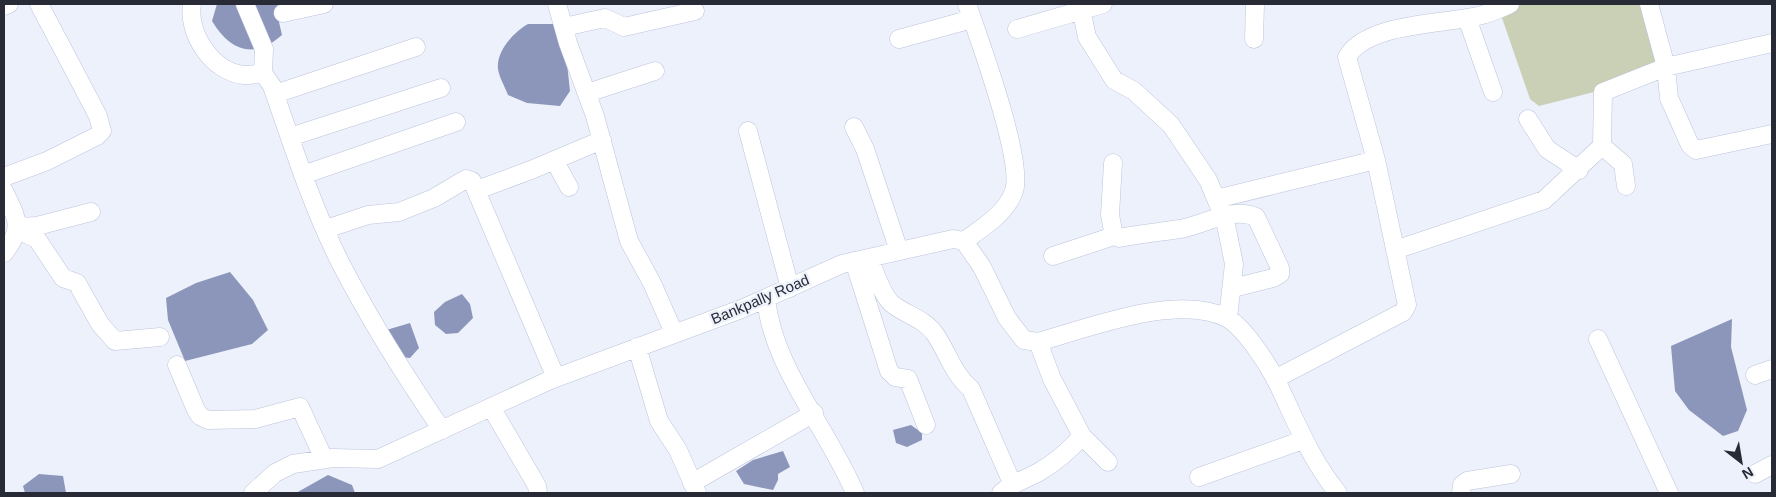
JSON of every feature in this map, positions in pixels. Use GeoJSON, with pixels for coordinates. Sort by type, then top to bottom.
{"type":"FeatureCollection","features":[{"type":"Feature","properties":{"kind":"street"},"geometry":{"type":"LineString","coordinates":[[4,6],[9,4]]}},
{"type":"Feature","properties":{"kind":"street"},"geometry":{"type":"LineString","coordinates":[[4,177],[47,160],[97,136],[102,131],[98,116],[40,4]]}},
{"type":"Feature","properties":{"kind":"street"},"geometry":{"type":"LineString","coordinates":[[192,4],[192,27],[218,65],[243,75],[263,73]]}},
{"type":"Feature","properties":{"kind":"street"},"geometry":{"type":"LineString","coordinates":[[245,4],[264,48],[263,73],[275,94],[303,175],[340,262],[382,340],[442,430]]}},
{"type":"Feature","properties":{"kind":"street"},"geometry":{"type":"LineString","coordinates":[[283,13],[324,4]]}},
{"type":"Feature","properties":{"kind":"street"},"geometry":{"type":"LineString","coordinates":[[557,4],[602,140],[629,241],[652,283],[674,333]]}},
{"type":"Feature","properties":{"kind":"street"},"geometry":{"type":"LineString","coordinates":[[1017,29],[1081,7],[1103,4]]}},
{"type":"Feature","properties":{"kind":"street"},"geometry":{"type":"LineString","coordinates":[[1254,39],[1255,4]]}},
{"type":"Feature","properties":{"kind":"street"},"geometry":{"type":"LineString","coordinates":[[1275,378],[1403,312],[1407,305],[1376,160],[1347,57],[1352,48],[1378,32],[1459,14],[1484,15],[1510,4]]}},
{"type":"Feature","properties":{"kind":"street"},"geometry":{"type":"LineString","coordinates":[[1649,4],[1666,67],[1669,98],[1690,145],[1696,150],[1772,134]]}},
{"type":"Feature","properties":{"kind":"street"},"geometry":{"type":"LineString","coordinates":[[1081,7],[1087,37],[1114,80],[1134,91],[1171,125],[1208,180],[1223,215],[1234,264],[1228,318]]}},
{"type":"Feature","properties":{"kind":"street"},"geometry":{"type":"LineString","coordinates":[[564,27],[605,18],[624,27],[695,11]]}},
{"type":"Feature","properties":{"kind":"street"},"geometry":{"type":"LineString","coordinates":[[899,39],[969,12],[1001,108],[1016,172],[1014,190],[1004,210],[964,241],[982,267],[1007,318],[1024,340],[1038,342],[1163,309],[1204,309],[1228,318],[1246,336],[1275,378],[1303,440],[1338,493]]}},
{"type":"Feature","properties":{"kind":"street"},"geometry":{"type":"LineString","coordinates":[[1459,14],[1493,92]]}},
{"type":"Feature","properties":{"kind":"street"},"geometry":{"type":"LineString","coordinates":[[1395,250],[1544,200],[1579,170],[1602,146],[1603,92],[1666,67],[1772,43]]}},
{"type":"Feature","properties":{"kind":"street"},"geometry":{"type":"LineString","coordinates":[[275,94],[416,47]]}},
{"type":"Feature","properties":{"kind":"street"},"geometry":{"type":"LineString","coordinates":[[587,93],[655,72]]}},
{"type":"Feature","properties":{"kind":"street"},"geometry":{"type":"LineString","coordinates":[[290,136],[441,88]]}},
{"type":"Feature","properties":{"kind":"street"},"geometry":{"type":"LineString","coordinates":[[1528,119],[1547,149],[1579,170]]}},
{"type":"Feature","properties":{"kind":"street"},"geometry":{"type":"LineString","coordinates":[[303,175],[456,122]]}},
{"type":"Feature","properties":{"kind":"street"},"geometry":{"type":"LineString","coordinates":[[854,127],[865,149],[899,251]]}},
{"type":"Feature","properties":{"kind":"street"},"geometry":{"type":"LineString","coordinates":[[748,131],[790,288]]}},
{"type":"Feature","properties":{"kind":"street"},"geometry":{"type":"LineString","coordinates":[[477,190],[487,188],[602,140]]}},
{"type":"Feature","properties":{"kind":"street"},"geometry":{"type":"LineString","coordinates":[[1602,146],[1623,164],[1626,186]]}},
{"type":"Feature","properties":{"kind":"street"},"geometry":{"type":"LineString","coordinates":[[554,160],[569,188]]}},
{"type":"Feature","properties":{"kind":"street"},"geometry":{"type":"LineString","coordinates":[[1216,199],[1376,160]]}},
{"type":"Feature","properties":{"kind":"street"},"geometry":{"type":"LineString","coordinates":[[1113,163],[1110,215],[1114,236]]}},
{"type":"Feature","properties":{"kind":"street"},"geometry":{"type":"LineString","coordinates":[[326,230],[368,215],[399,212],[434,198],[466,179],[472,180],[556,378]]}},
{"type":"Feature","properties":{"kind":"street"},"geometry":{"type":"LineString","coordinates":[[4,190],[15,212],[18,229],[4,253]]}},
{"type":"Feature","properties":{"kind":"street"},"geometry":{"type":"LineString","coordinates":[[18,229],[91,212]]}},
{"type":"Feature","properties":{"kind":"street"},"geometry":{"type":"LineString","coordinates":[[1053,256],[1114,236],[1119,238],[1183,228],[1223,215],[1250,214],[1256,217],[1280,268],[1280,274],[1273,278],[1232,288]]}},
{"type":"Feature","properties":{"kind":"street"},"geometry":{"type":"LineString","coordinates":[[18,229],[37,239],[63,278],[77,283],[100,324],[115,341],[160,337]]}},
{"type":"Feature","properties":{"kind":"street","name":"Bankpally Road"},"geometry":{"type":"LineString","coordinates":[[253,493],[275,474],[293,464],[324,459],[378,459],[556,378],[766,298],[842,264],[953,239],[964,241]]}},
{"type":"Feature","properties":{"kind":"street"},"geometry":{"type":"LineString","coordinates":[[861,260],[892,303],[922,321],[935,334],[959,379],[970,389],[1006,488],[1037,473],[1063,456],[1082,436]]}},
{"type":"Feature","properties":{"kind":"street"},"geometry":{"type":"LineString","coordinates":[[861,260],[889,371],[895,377],[908,379],[926,425]]}},
{"type":"Feature","properties":{"kind":"street"},"geometry":{"type":"LineString","coordinates":[[766,298],[768,321],[794,382],[843,463],[856,493]]}},
{"type":"Feature","properties":{"kind":"street"},"geometry":{"type":"LineString","coordinates":[[1598,339],[1669,493]]}},
{"type":"Feature","properties":{"kind":"street"},"geometry":{"type":"LineString","coordinates":[[1038,342],[1052,379],[1082,436],[1108,462]]}},
{"type":"Feature","properties":{"kind":"street"},"geometry":{"type":"LineString","coordinates":[[637,347],[659,421],[678,450],[694,488],[814,413]]}},
{"type":"Feature","properties":{"kind":"street"},"geometry":{"type":"LineString","coordinates":[[177,366],[196,410],[200,416],[208,420],[255,418],[300,407],[324,459]]}},
{"type":"Feature","properties":{"kind":"street"},"geometry":{"type":"LineString","coordinates":[[1755,375],[1772,369]]}},
{"type":"Feature","properties":{"kind":"street"},"geometry":{"type":"LineString","coordinates":[[491,407],[537,486],[538,493]]}},
{"type":"Feature","properties":{"kind":"street"},"geometry":{"type":"LineString","coordinates":[[1199,477],[1303,440]]}},
{"type":"Feature","properties":{"kind":"street"},"geometry":{"type":"LineString","coordinates":[[1755,474],[1772,465]]}},
{"type":"Feature","properties":{"kind":"street"},"geometry":{"type":"LineString","coordinates":[[1461,493],[1462,485],[1467,481],[1512,474]]}},
{"type":"Feature","properties":{"kind":"green space"},"geometry":{"type":"Polygon","coordinates":[[[1520,4],[1645,4],[1660,64],[1598,91],[1539,106],[1530,99],[1500,12],[1520,4]]]}},
{"type":"Feature","properties":{"kind":"water"},"geometry":{"type":"Polygon","coordinates":[[[217,4],[280,4],[279,22],[282,35],[262,48],[243,49],[227,39],[212,21],[217,4]]]}},
{"type":"Feature","properties":{"kind":"water"},"geometry":{"type":"Polygon","coordinates":[[[528,24],[553,24],[566,54],[570,91],[560,106],[527,103],[508,95],[501,79],[498,62],[503,49],[517,32],[528,24]]]}},
{"type":"Feature","properties":{"kind":"water"},"geometry":{"type":"Polygon","coordinates":[[[230,272],[253,300],[268,330],[252,344],[185,361],[168,320],[166,298],[196,283],[230,272]]]}},
{"type":"Feature","properties":{"kind":"water"},"geometry":{"type":"Polygon","coordinates":[[[462,294],[470,304],[473,318],[458,333],[446,334],[435,325],[434,312],[445,302],[462,294]]]}},
{"type":"Feature","properties":{"kind":"water"},"geometry":{"type":"Polygon","coordinates":[[[1732,319],[1731,347],[1747,410],[1738,431],[1723,436],[1689,410],[1675,391],[1671,346],[1732,319]]]}},
{"type":"Feature","properties":{"kind":"water"},"geometry":{"type":"Polygon","coordinates":[[[410,323],[419,348],[410,358],[398,357],[383,331],[410,323]]]}},
{"type":"Feature","properties":{"kind":"water"},"geometry":{"type":"Polygon","coordinates":[[[911,425],[922,433],[922,440],[907,447],[896,443],[893,430],[911,425]]]}},
{"type":"Feature","properties":{"kind":"water"},"geometry":{"type":"Polygon","coordinates":[[[783,451],[790,467],[778,474],[778,480],[773,490],[744,484],[736,471],[753,460],[783,451]]]}},
{"type":"Feature","properties":{"kind":"water"},"geometry":{"type":"Polygon","coordinates":[[[39,474],[63,476],[66,493],[25,493],[23,486],[39,474]]]}},
{"type":"Feature","properties":{"kind":"water"},"geometry":{"type":"Polygon","coordinates":[[[328,475],[352,485],[355,493],[296,493],[328,475]]]}}]}
